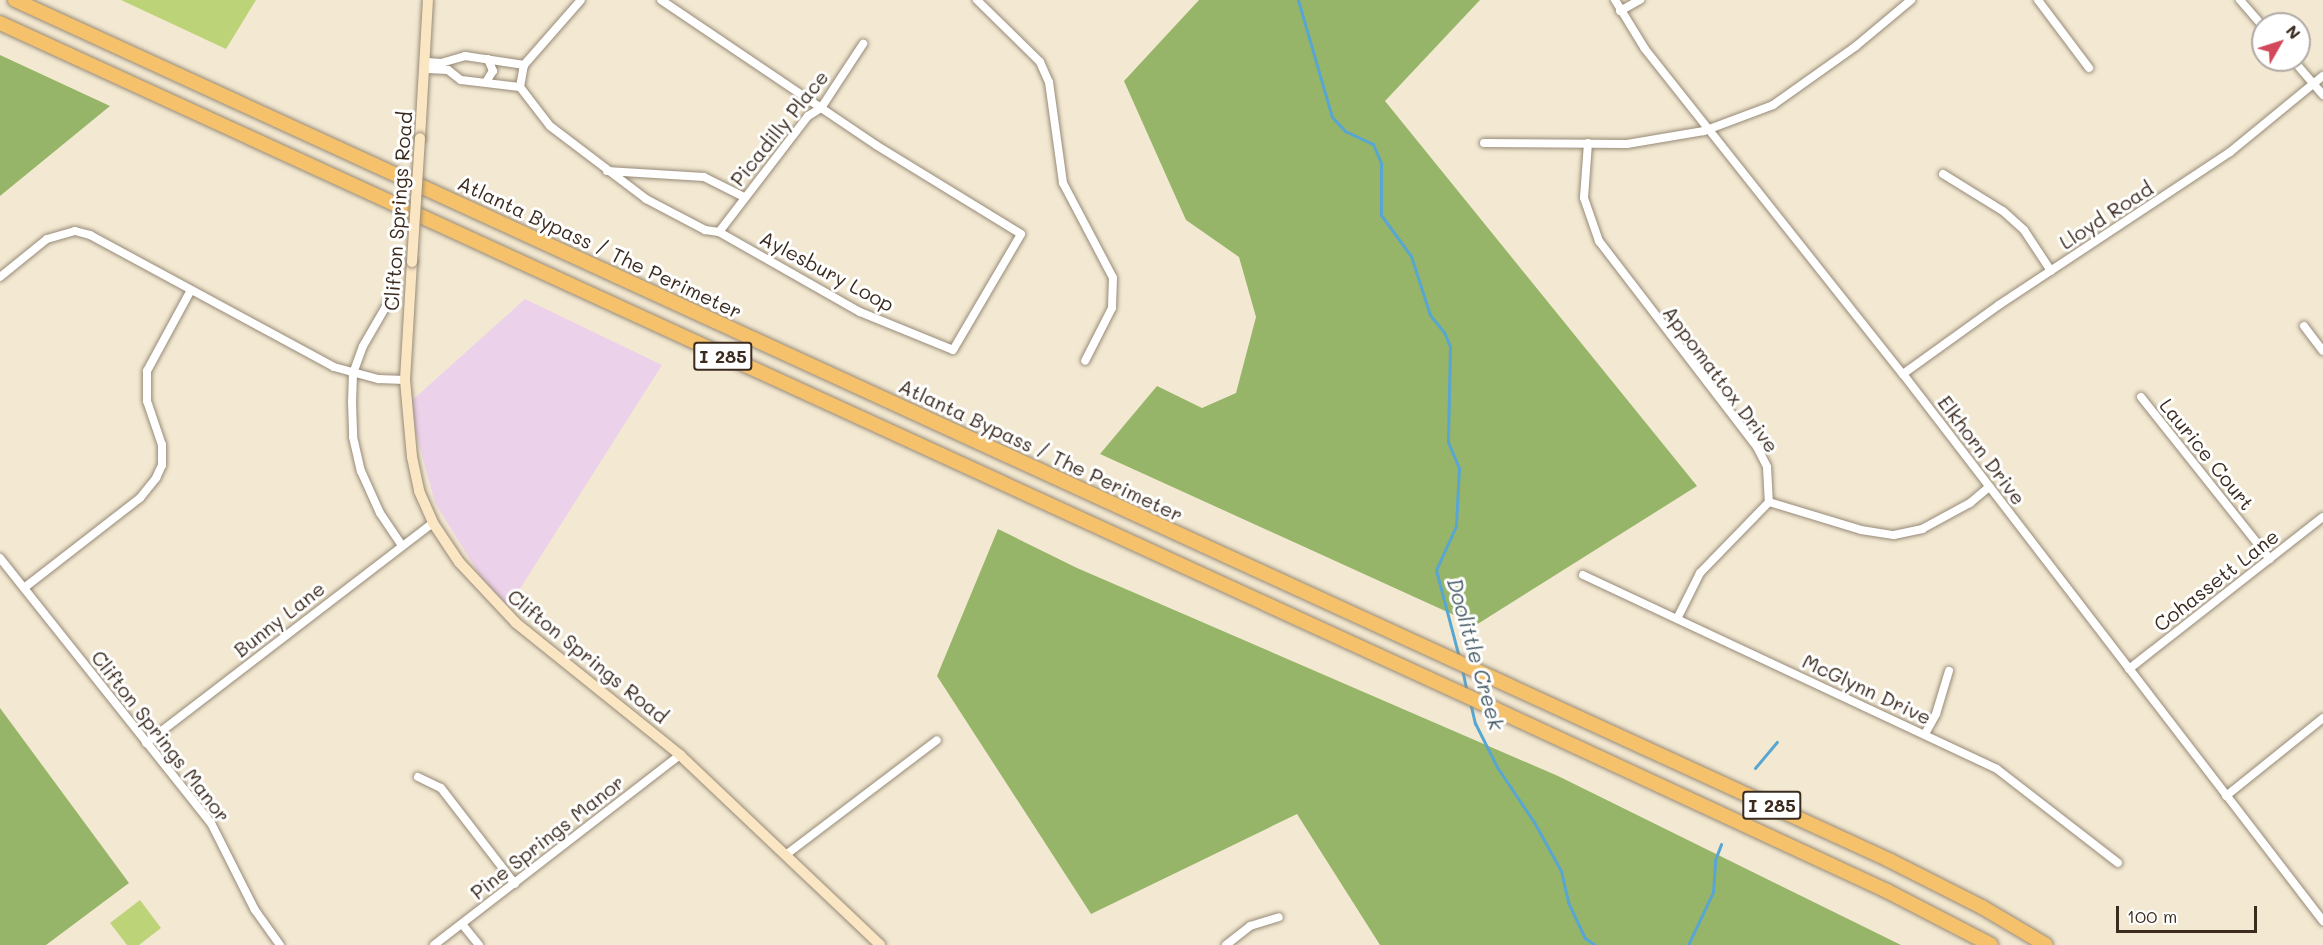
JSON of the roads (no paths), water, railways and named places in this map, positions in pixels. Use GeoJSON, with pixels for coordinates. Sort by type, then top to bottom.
{"type":"FeatureCollection","features":[{"type":"Feature","properties":{"kind":"highway","name":"Atlanta Bypass / The Perimeter"},"geometry":{"type":"LineString","coordinates":[[15,0],[1430,649],[1490,679],[1889,860],[1982,907],[2046,945]]}},
{"type":"Feature","properties":{"kind":"highway","name":"I 285"},"geometry":{"type":"LineString","coordinates":[[0,23],[1495,709],[1887,891],[1991,945]]}},
{"type":"Feature","properties":{"kind":"street","name":"Clifton Springs Road"},"geometry":{"type":"LineString","coordinates":[[428,0],[427,65],[420,138],[405,380],[412,457],[420,491],[433,523],[459,562],[494,603],[680,755],[787,854],[880,945]]}},
{"type":"Feature","properties":{"kind":"street"},"geometry":{"type":"LineString","coordinates":[[427,65],[448,70],[461,80],[520,87],[524,65],[581,0]]}},
{"type":"Feature","properties":{"kind":"street","name":"Aylesbury Loop"},"geometry":{"type":"LineString","coordinates":[[520,87],[550,126],[605,171],[646,199],[705,230],[719,232],[860,312],[953,350],[1021,234],[821,108],[661,0]]}},
{"type":"Feature","properties":{"kind":"street"},"geometry":{"type":"LineString","coordinates":[[977,0],[1040,62],[1049,82],[1063,183],[1113,278],[1112,308],[1085,361]]}},
{"type":"Feature","properties":{"kind":"street","name":"Elkhorn Drive"},"geometry":{"type":"LineString","coordinates":[[1615,0],[1620,11],[1708,130],[1903,374],[2226,796],[2320,911],[2323,921]]}},
{"type":"Feature","properties":{"kind":"street"},"geometry":{"type":"LineString","coordinates":[[1620,11],[1640,0]]}},
{"type":"Feature","properties":{"kind":"street"},"geometry":{"type":"LineString","coordinates":[[1484,143],[1627,144],[1708,130],[1773,105],[1856,46],[1911,0]]}},
{"type":"Feature","properties":{"kind":"street"},"geometry":{"type":"LineString","coordinates":[[2038,0],[2089,68]]}},
{"type":"Feature","properties":{"kind":"street"},"geometry":{"type":"LineString","coordinates":[[2240,0],[2251,12]]}},
{"type":"Feature","properties":{"kind":"street","name":"Picadilly Place"},"geometry":{"type":"LineString","coordinates":[[719,232],[808,116],[821,108],[862,44]]}},
{"type":"Feature","properties":{"kind":"street"},"geometry":{"type":"LineString","coordinates":[[427,65],[465,56],[524,65]]}},
{"type":"Feature","properties":{"kind":"street"},"geometry":{"type":"LineString","coordinates":[[486,82],[493,71],[488,59]]}},
{"type":"Feature","properties":{"kind":"street"},"geometry":{"type":"LineString","coordinates":[[2304,72],[2323,95]]}},
{"type":"Feature","properties":{"kind":"street","name":"Lloyd Road"},"geometry":{"type":"LineString","coordinates":[[1903,374],[2051,271],[2230,152],[2323,76]]}},
{"type":"Feature","properties":{"kind":"street","name":"Appomattox Drive"},"geometry":{"type":"LineString","coordinates":[[1588,143],[1584,198],[1599,241],[1757,447],[1767,467],[1769,502]]}},
{"type":"Feature","properties":{"kind":"street"},"geometry":{"type":"LineString","coordinates":[[605,171],[704,177],[744,197]]}},
{"type":"Feature","properties":{"kind":"street"},"geometry":{"type":"LineString","coordinates":[[1944,174],[2003,211],[2024,230],[2051,271]]}},
{"type":"Feature","properties":{"kind":"street"},"geometry":{"type":"LineString","coordinates":[[0,277],[47,239],[75,231],[353,374],[405,380]]}},
{"type":"Feature","properties":{"kind":"street"},"geometry":{"type":"LineString","coordinates":[[24,588],[140,498],[156,478],[162,465],[162,446],[147,401],[147,371],[191,290]]}},
{"type":"Feature","properties":{"kind":"street"},"geometry":{"type":"LineString","coordinates":[[392,296],[363,346],[353,374],[353,437],[361,471],[380,513],[401,544]]}},
{"type":"Feature","properties":{"kind":"street"},"geometry":{"type":"LineString","coordinates":[[2304,326],[2323,351]]}},
{"type":"Feature","properties":{"kind":"street","name":"Laurice Court"},"geometry":{"type":"LineString","coordinates":[[2141,397],[2270,559]]}},
{"type":"Feature","properties":{"kind":"street"},"geometry":{"type":"LineString","coordinates":[[1677,619],[1700,573],[1769,502],[1861,530],[1894,535],[1922,529],[1970,503],[1989,487]]}},
{"type":"Feature","properties":{"kind":"street","name":"Cohassett Lane"},"geometry":{"type":"LineString","coordinates":[[2129,669],[2323,517]]}},
{"type":"Feature","properties":{"kind":"street","name":"Bunny Lane"},"geometry":{"type":"LineString","coordinates":[[146,743],[401,544],[433,523]]}},
{"type":"Feature","properties":{"kind":"street","name":"Clifton Springs Manor"},"geometry":{"type":"LineString","coordinates":[[0,558],[211,823],[255,910],[280,945]]}},
{"type":"Feature","properties":{"kind":"street","name":"McGlynn Drive"},"geometry":{"type":"LineString","coordinates":[[1583,575],[1997,769],[2118,863]]}},
{"type":"Feature","properties":{"kind":"street"},"geometry":{"type":"LineString","coordinates":[[1925,734],[1936,714],[1949,671]]}},
{"type":"Feature","properties":{"kind":"street"},"geometry":{"type":"LineString","coordinates":[[2226,796],[2323,718]]}},
{"type":"Feature","properties":{"kind":"street"},"geometry":{"type":"LineString","coordinates":[[787,854],[937,740]]}},
{"type":"Feature","properties":{"kind":"street","name":"Pine Springs Manor"},"geometry":{"type":"LineString","coordinates":[[434,945],[680,755]]}},
{"type":"Feature","properties":{"kind":"street"},"geometry":{"type":"LineString","coordinates":[[418,777],[441,788],[515,884]]}},
{"type":"Feature","properties":{"kind":"street"},"geometry":{"type":"LineString","coordinates":[[1226,945],[1250,926],[1279,917]]}},
{"type":"Feature","properties":{"kind":"street"},"geometry":{"type":"LineString","coordinates":[[462,924],[479,945]]}},
{"type":"Feature","properties":{"kind":"waterway","name":"Doolittle Creek"},"geometry":{"type":"LineString","coordinates":[[1298,0],[1332,117],[1345,131],[1373,144],[1381,163],[1381,215],[1411,256],[1430,315],[1444,332],[1450,346],[1448,442],[1459,468],[1456,526],[1436,570],[1459,657]]}},
{"type":"Feature","properties":{"kind":"waterway","name":"Doolittle Creek"},"geometry":{"type":"LineString","coordinates":[[1462,669],[1467,692]]}},
{"type":"Feature","properties":{"kind":"waterway","name":"Doolittle Creek"},"geometry":{"type":"LineString","coordinates":[[1470,702],[1475,723],[1497,767],[1534,822],[1561,871],[1568,902],[1585,938],[1595,945]]}},
{"type":"Feature","properties":{"kind":"waterway"},"geometry":{"type":"LineString","coordinates":[[1755,768],[1777,742]]}},
{"type":"Feature","properties":{"kind":"waterway"},"geometry":{"type":"LineString","coordinates":[[1688,945],[1713,892],[1715,860],[1721,844]]}}]}
